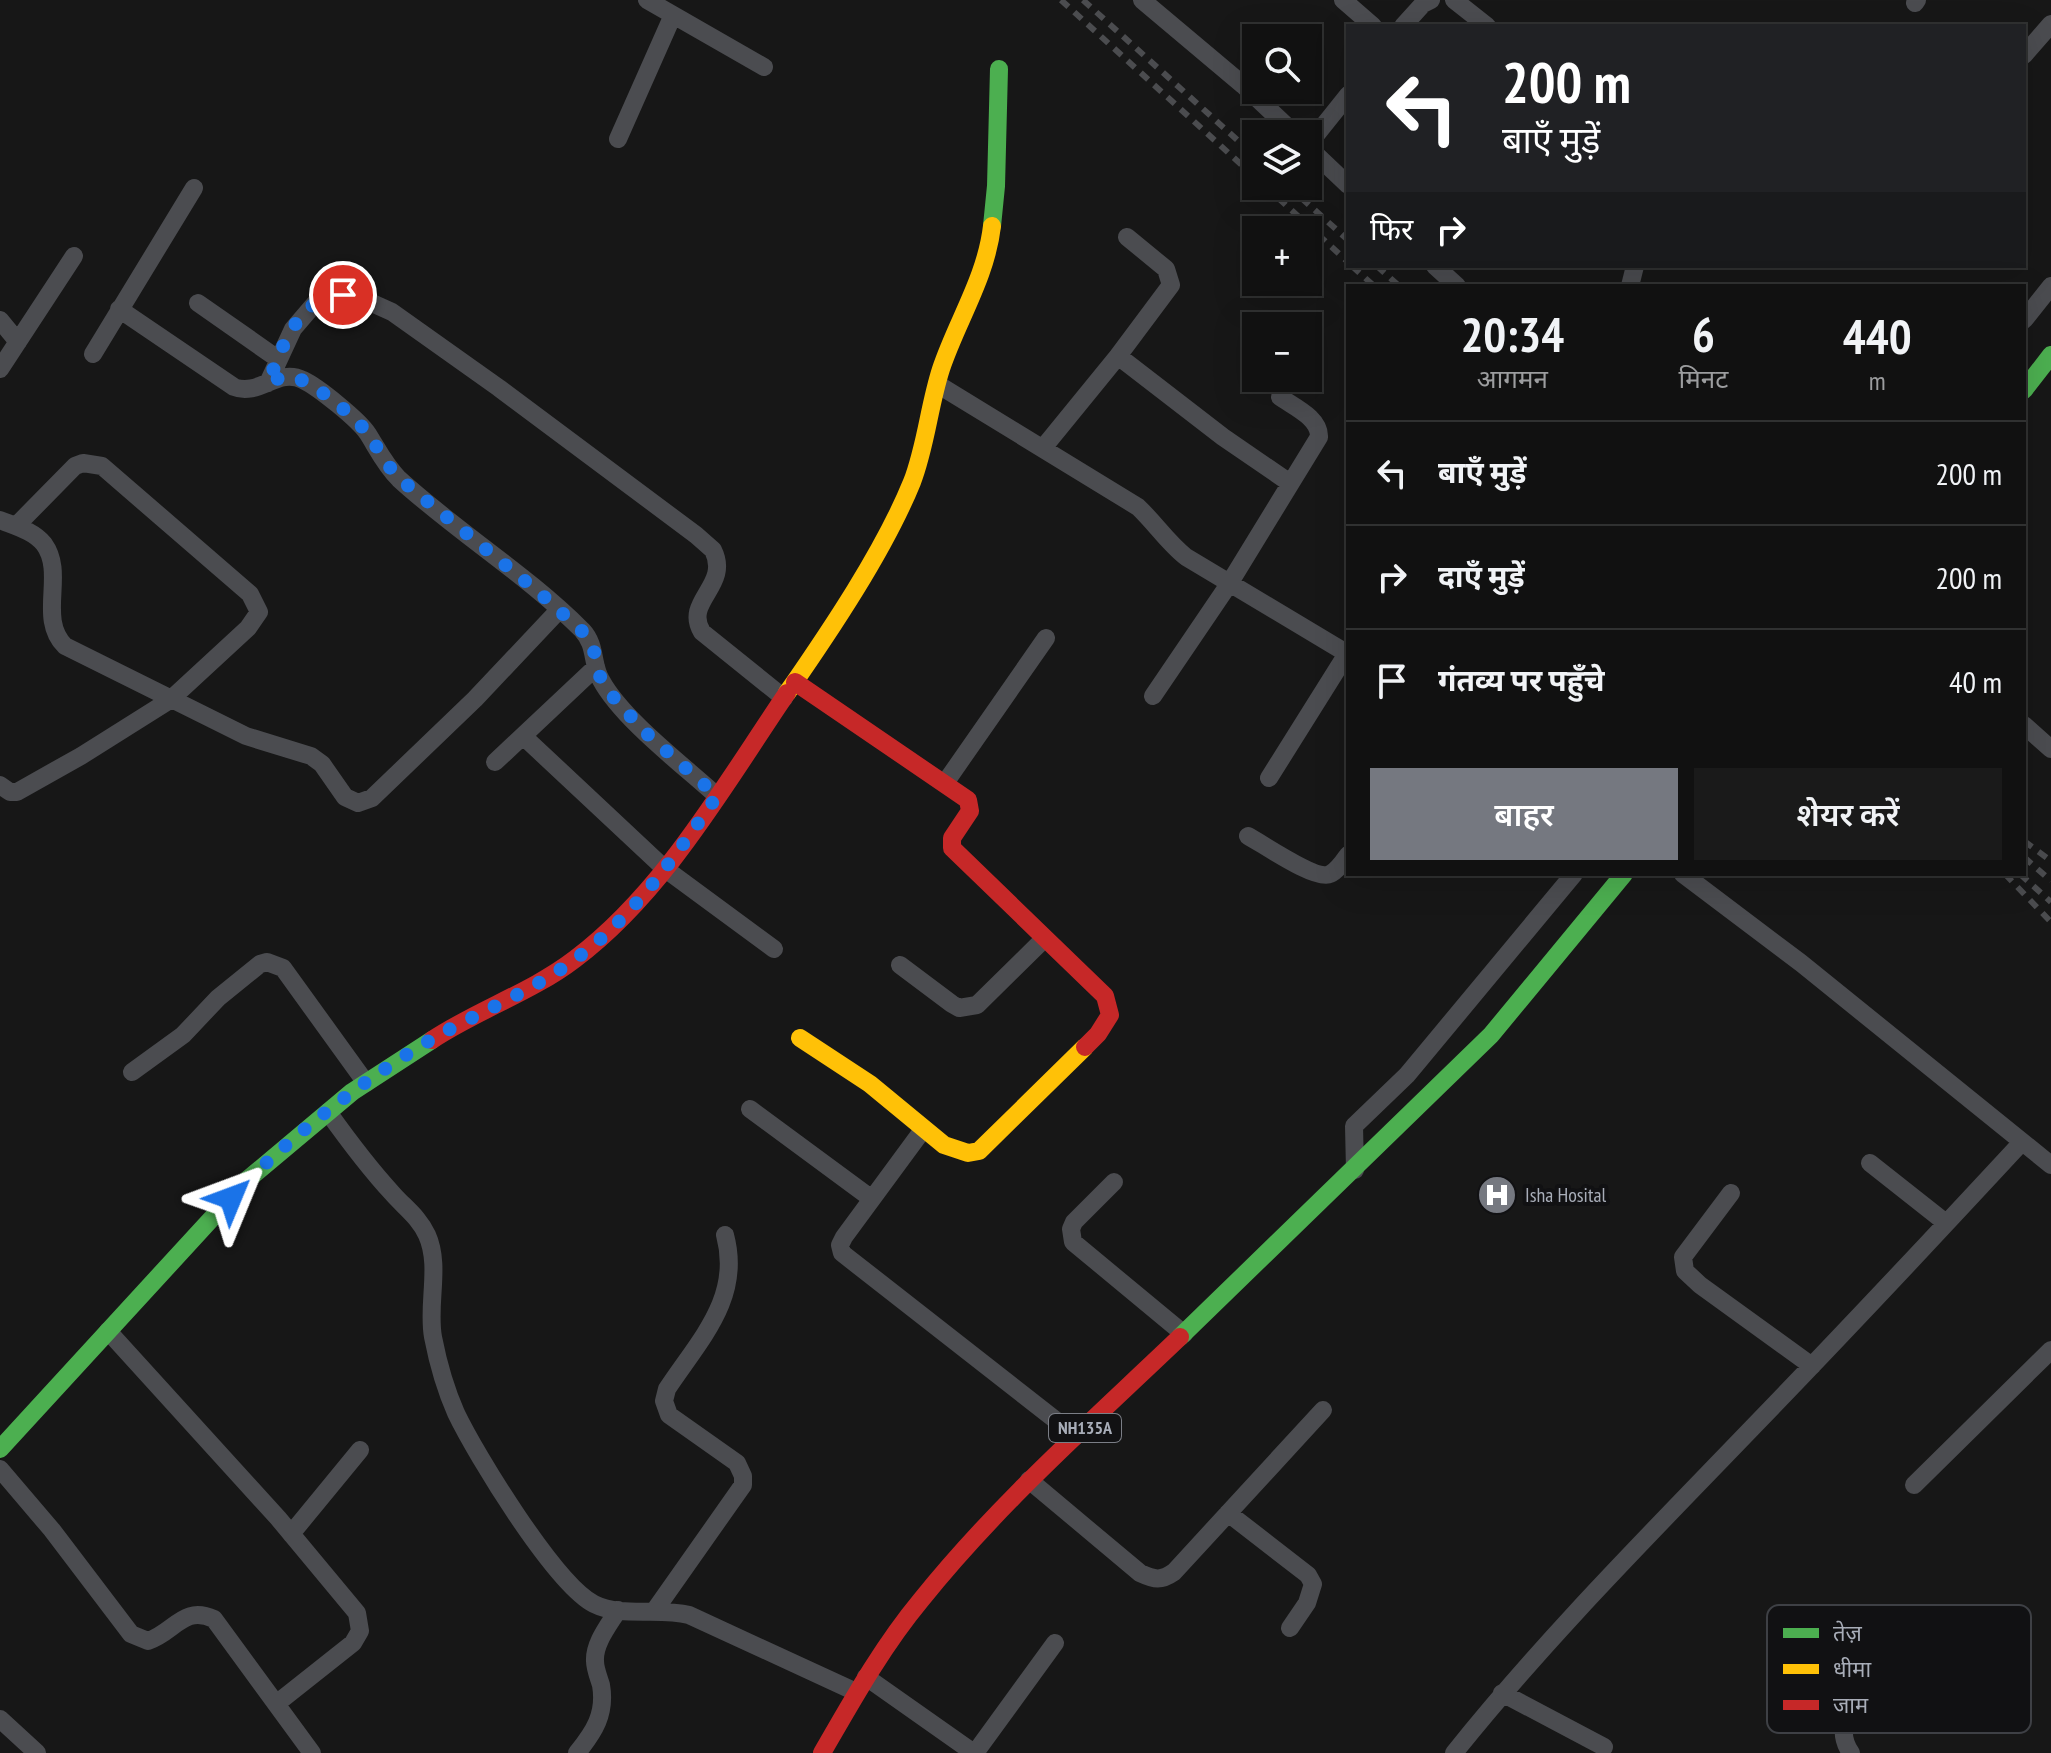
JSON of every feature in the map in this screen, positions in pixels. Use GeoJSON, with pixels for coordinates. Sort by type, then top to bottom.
{"type":"FeatureCollection","features":[{"type":"Feature","properties":{"kind":"main road"},"geometry":{"type":"LineString","coordinates":[[0,1449],[247,1180],[366,1083],[439,1035],[573,961],[614,927],[664,868],[717,796],[856,586],[913,479],[937,384],[980,277],[990,239],[996,186],[999,69]]}},
{"type":"Feature","properties":{"kind":"main road"},"geometry":{"type":"LineString","coordinates":[[2026,387],[2051,355]]}},
{"type":"Feature","properties":{"kind":"main road"},"geometry":{"type":"LineString","coordinates":[[790,690],[962,795],[970,805],[968,816],[952,838],[952,848],[1105,996],[1110,1015],[1106,1026],[979,1151],[966,1153],[922,1131],[892,1101],[800,1038]]}},
{"type":"Feature","properties":{"kind":"main road","name":"NH135A"},"geometry":{"type":"LineString","coordinates":[[822,1753],[861,1684],[919,1602],[966,1547],[1029,1480],[1355,1170],[1491,1035],[1622,876]]}},
{"type":"Feature","properties":{"kind":"street"},"geometry":{"type":"LineString","coordinates":[[647,0],[764,67]]}},
{"type":"Feature","properties":{"kind":"street"},"geometry":{"type":"LineString","coordinates":[[1142,0],[1280,120]]}},
{"type":"Feature","properties":{"kind":"street"},"geometry":{"type":"LineString","coordinates":[[1343,0],[1371,24]]}},
{"type":"Feature","properties":{"kind":"street"},"geometry":{"type":"LineString","coordinates":[[1405,24],[1423,4],[1431,0]]}},
{"type":"Feature","properties":{"kind":"street"},"geometry":{"type":"LineString","coordinates":[[1454,0],[1484,24]]}},
{"type":"Feature","properties":{"kind":"street"},"geometry":{"type":"LineString","coordinates":[[618,139],[673,15]]}},
{"type":"Feature","properties":{"kind":"street"},"geometry":{"type":"LineString","coordinates":[[2026,53],[2051,24]]}},
{"type":"Feature","properties":{"kind":"street"},"geometry":{"type":"LineString","coordinates":[[1322,128],[1346,98]]}},
{"type":"Feature","properties":{"kind":"street"},"geometry":{"type":"LineString","coordinates":[[1322,160],[1346,183]]}},
{"type":"Feature","properties":{"kind":"street"},"geometry":{"type":"LineString","coordinates":[[93,354],[194,188]]}},
{"type":"Feature","properties":{"kind":"street"},"geometry":{"type":"LineString","coordinates":[[1043,448],[1171,285],[1166,269],[1127,237]]}},
{"type":"Feature","properties":{"kind":"street"},"geometry":{"type":"LineString","coordinates":[[0,369],[74,256]]}},
{"type":"Feature","properties":{"kind":"street"},"geometry":{"type":"LineString","coordinates":[[1437,268],[1455,284]]}},
{"type":"Feature","properties":{"kind":"street"},"geometry":{"type":"LineString","coordinates":[[2026,317],[2051,286]]}},
{"type":"Feature","properties":{"kind":"street"},"geometry":{"type":"LineString","coordinates":[[268,383],[293,329],[317,301],[330,295],[343,295],[392,312],[713,550],[718,569],[715,581],[699,606],[697,624],[702,632],[790,690]]}},
{"type":"Feature","properties":{"kind":"street"},"geometry":{"type":"LineString","coordinates":[[198,303],[278,359]]}},
{"type":"Feature","properties":{"kind":"street"},"geometry":{"type":"LineString","coordinates":[[119,309],[234,387],[249,391],[281,377],[303,380],[355,419],[400,479],[559,610],[592,643],[601,680],[614,698],[645,732],[717,796]]}},
{"type":"Feature","properties":{"kind":"street"},"geometry":{"type":"LineString","coordinates":[[0,320],[18,342]]}},
{"type":"Feature","properties":{"kind":"street"},"geometry":{"type":"LineString","coordinates":[[1118,356],[1223,437],[1290,483]]}},
{"type":"Feature","properties":{"kind":"street"},"geometry":{"type":"LineString","coordinates":[[937,384],[1138,507],[1173,547],[1229,584],[1346,652]]}},
{"type":"Feature","properties":{"kind":"street"},"geometry":{"type":"LineString","coordinates":[[1153,696],[1229,584],[1315,445],[1319,429],[1316,422],[1280,397]]}},
{"type":"Feature","properties":{"kind":"street"},"geometry":{"type":"LineString","coordinates":[[0,785],[10,792],[17,792],[170,700],[248,628],[259,612],[250,594],[102,466],[94,463],[75,466],[8,523],[44,544],[53,577],[52,623],[55,636],[65,646],[170,700],[261,742],[311,756],[322,764],[345,797],[358,803],[372,798],[475,699],[559,610]]}},
{"type":"Feature","properties":{"kind":"street"},"geometry":{"type":"LineString","coordinates":[[945,783],[1046,638]]}},
{"type":"Feature","properties":{"kind":"street"},"geometry":{"type":"LineString","coordinates":[[1269,778],[1346,656]]}},
{"type":"Feature","properties":{"kind":"street"},"geometry":{"type":"LineString","coordinates":[[495,762],[596,667]]}},
{"type":"Feature","properties":{"kind":"street"},"geometry":{"type":"LineString","coordinates":[[2026,727],[2051,749]]}},
{"type":"Feature","properties":{"kind":"street"},"geometry":{"type":"LineString","coordinates":[[523,736],[664,868],[774,949]]}},
{"type":"Feature","properties":{"kind":"street"},"geometry":{"type":"LineString","coordinates":[[1248,836],[1310,872],[1323,876],[1330,874],[1346,857]]}},
{"type":"Feature","properties":{"kind":"street"},"geometry":{"type":"LineString","coordinates":[[1355,1170],[1354,1126],[1407,1075],[1572,876]]}},
{"type":"Feature","properties":{"kind":"street"},"geometry":{"type":"LineString","coordinates":[[1686,876],[1801,963],[2051,1165]]}},
{"type":"Feature","properties":{"kind":"street"},"geometry":{"type":"LineString","coordinates":[[900,965],[952,1004],[969,1008],[977,1005],[1044,939]]}},
{"type":"Feature","properties":{"kind":"street"},"geometry":{"type":"LineString","coordinates":[[132,1072],[183,1035],[218,998],[260,964],[267,962],[283,968],[366,1083]]}},
{"type":"Feature","properties":{"kind":"street"},"geometry":{"type":"LineString","coordinates":[[750,1109],[872,1199]]}},
{"type":"Feature","properties":{"kind":"street"},"geometry":{"type":"LineString","coordinates":[[328,1112],[362,1159],[416,1217],[427,1235],[433,1252],[432,1332],[444,1382],[458,1415],[512,1506],[566,1583],[597,1606],[618,1610],[672,1610],[689,1615],[861,1684],[974,1753],[1055,1643]]}},
{"type":"Feature","properties":{"kind":"street"},"geometry":{"type":"LineString","coordinates":[[922,1131],[844,1237],[840,1245],[842,1253],[1076,1436]]}},
{"type":"Feature","properties":{"kind":"street"},"geometry":{"type":"LineString","coordinates":[[1454,1753],[1502,1693],[1652,1530],[1812,1366],[2022,1142]]}},
{"type":"Feature","properties":{"kind":"street"},"geometry":{"type":"LineString","coordinates":[[1870,1163],[1946,1223]]}},
{"type":"Feature","properties":{"kind":"street"},"geometry":{"type":"LineString","coordinates":[[1114,1182],[1074,1222],[1071,1229],[1073,1242],[1184,1334]]}},
{"type":"Feature","properties":{"kind":"street"},"geometry":{"type":"LineString","coordinates":[[1731,1193],[1683,1257],[1685,1271],[1812,1366]]}},
{"type":"Feature","properties":{"kind":"street"},"geometry":{"type":"LineString","coordinates":[[655,1610],[743,1485],[737,1463],[669,1415],[664,1401],[667,1389],[723,1301],[731,1265],[725,1235]]}},
{"type":"Feature","properties":{"kind":"street"},"geometry":{"type":"LineString","coordinates":[[108,1331],[291,1534],[357,1613],[360,1631],[353,1643],[276,1704]]}},
{"type":"Feature","properties":{"kind":"street"},"geometry":{"type":"LineString","coordinates":[[1914,1485],[2051,1350]]}},
{"type":"Feature","properties":{"kind":"street"},"geometry":{"type":"LineString","coordinates":[[1029,1480],[1140,1573],[1153,1579],[1163,1579],[1174,1572],[1323,1410]]}},
{"type":"Feature","properties":{"kind":"street"},"geometry":{"type":"LineString","coordinates":[[291,1534],[360,1450]]}},
{"type":"Feature","properties":{"kind":"street"},"geometry":{"type":"LineString","coordinates":[[0,1469],[77,1560],[131,1634],[148,1641],[186,1616],[204,1614],[214,1619],[312,1753]]}},
{"type":"Feature","properties":{"kind":"street"},"geometry":{"type":"LineString","coordinates":[[1228,1513],[1308,1575],[1313,1584],[1307,1603],[1290,1628]]}},
{"type":"Feature","properties":{"kind":"street"},"geometry":{"type":"LineString","coordinates":[[577,1753],[596,1730],[601,1715],[601,1687],[595,1662],[601,1638],[618,1610]]}},
{"type":"Feature","properties":{"kind":"street"},"geometry":{"type":"LineString","coordinates":[[1502,1693],[1604,1747]]}},
{"type":"Feature","properties":{"kind":"street"},"geometry":{"type":"LineString","coordinates":[[0,1719],[37,1753]]}},
{"type":"Feature","properties":{"kind":"street"},"geometry":{"type":"LineString","coordinates":[[1844,1733],[1843,1740],[1851,1753]]}},
{"type":"Feature","properties":{"kind":"railway"},"geometry":{"type":"LineString","coordinates":[[1061,0],[1242,165]]}},
{"type":"Feature","properties":{"kind":"railway"},"geometry":{"type":"LineString","coordinates":[[1083,0],[1242,144]]}},
{"type":"Feature","properties":{"kind":"railway"},"geometry":{"type":"LineString","coordinates":[[1280,200],[1346,260]]}},
{"type":"Feature","properties":{"kind":"railway"},"geometry":{"type":"LineString","coordinates":[[1304,200],[1346,238]]}},
{"type":"Feature","properties":{"kind":"railway"},"geometry":{"type":"LineString","coordinates":[[1354,268],[1372,284]]}},
{"type":"Feature","properties":{"kind":"railway"},"geometry":{"type":"LineString","coordinates":[[1379,268],[1397,284]]}},
{"type":"Feature","properties":{"kind":"railway"},"geometry":{"type":"LineString","coordinates":[[2026,842],[2051,861]]}},
{"type":"Feature","properties":{"kind":"railway"},"geometry":{"type":"LineString","coordinates":[[2026,859],[2051,881]]}},
{"type":"Feature","properties":{"kind":"railway"},"geometry":{"type":"LineString","coordinates":[[2007,876],[2051,922]]}},
{"type":"Feature","properties":{"kind":"railway"},"geometry":{"type":"LineString","coordinates":[[2022,876],[2051,902]]}},
{"type":"Feature","properties":{"kind":"traffic: fast"},"geometry":{"type":"LineString","coordinates":[[992,226],[999,69]]}},
{"type":"Feature","properties":{"kind":"traffic: fast"},"geometry":{"type":"LineString","coordinates":[[2026,387],[2051,355]]}},
{"type":"Feature","properties":{"kind":"traffic: fast"},"geometry":{"type":"LineString","coordinates":[[1180,1337],[1491,1035],[1622,876]]}},
{"type":"Feature","properties":{"kind":"traffic: fast"},"geometry":{"type":"LineString","coordinates":[[0,1449],[247,1180],[352,1092],[432,1040]]}},
{"type":"Feature","properties":{"kind":"traffic: slow"},"geometry":{"type":"LineString","coordinates":[[787,693],[871,563],[912,482],[941,369],[984,264],[992,226]]}},
{"type":"Feature","properties":{"kind":"traffic: slow"},"geometry":{"type":"LineString","coordinates":[[800,1038],[870,1084],[944,1145],[968,1153],[979,1151],[1085,1047]]}},
{"type":"Feature","properties":{"kind":"traffic: jam"},"geometry":{"type":"LineString","coordinates":[[795,682],[968,800],[970,811],[952,838],[952,848],[1105,996],[1110,1015],[1085,1047]]}},
{"type":"Feature","properties":{"kind":"traffic: jam"},"geometry":{"type":"LineString","coordinates":[[432,1040],[558,971],[607,932],[637,902],[691,835],[787,693]]}},
{"type":"Feature","properties":{"kind":"traffic: jam"},"geometry":{"type":"LineString","coordinates":[[822,1753],[893,1636],[981,1530],[1180,1337]]}},
{"type":"Feature","properties":{"kind":"place","name":"Isha Hosital"},"geometry":{"type":"Point","coordinates":[1497,1195]}},
{"type":"Feature","properties":{"kind":"route"},"geometry":{"type":"LineString","coordinates":[[231,1198],[247,1180],[352,1092],[439,1035],[573,961],[614,927],[647,890],[717,796],[645,732],[614,698],[601,680],[592,643],[583,632],[400,479],[378,454],[369,435],[355,419],[303,380],[291,376],[268,383],[285,343],[308,309],[330,295],[343,295]]}}]}
